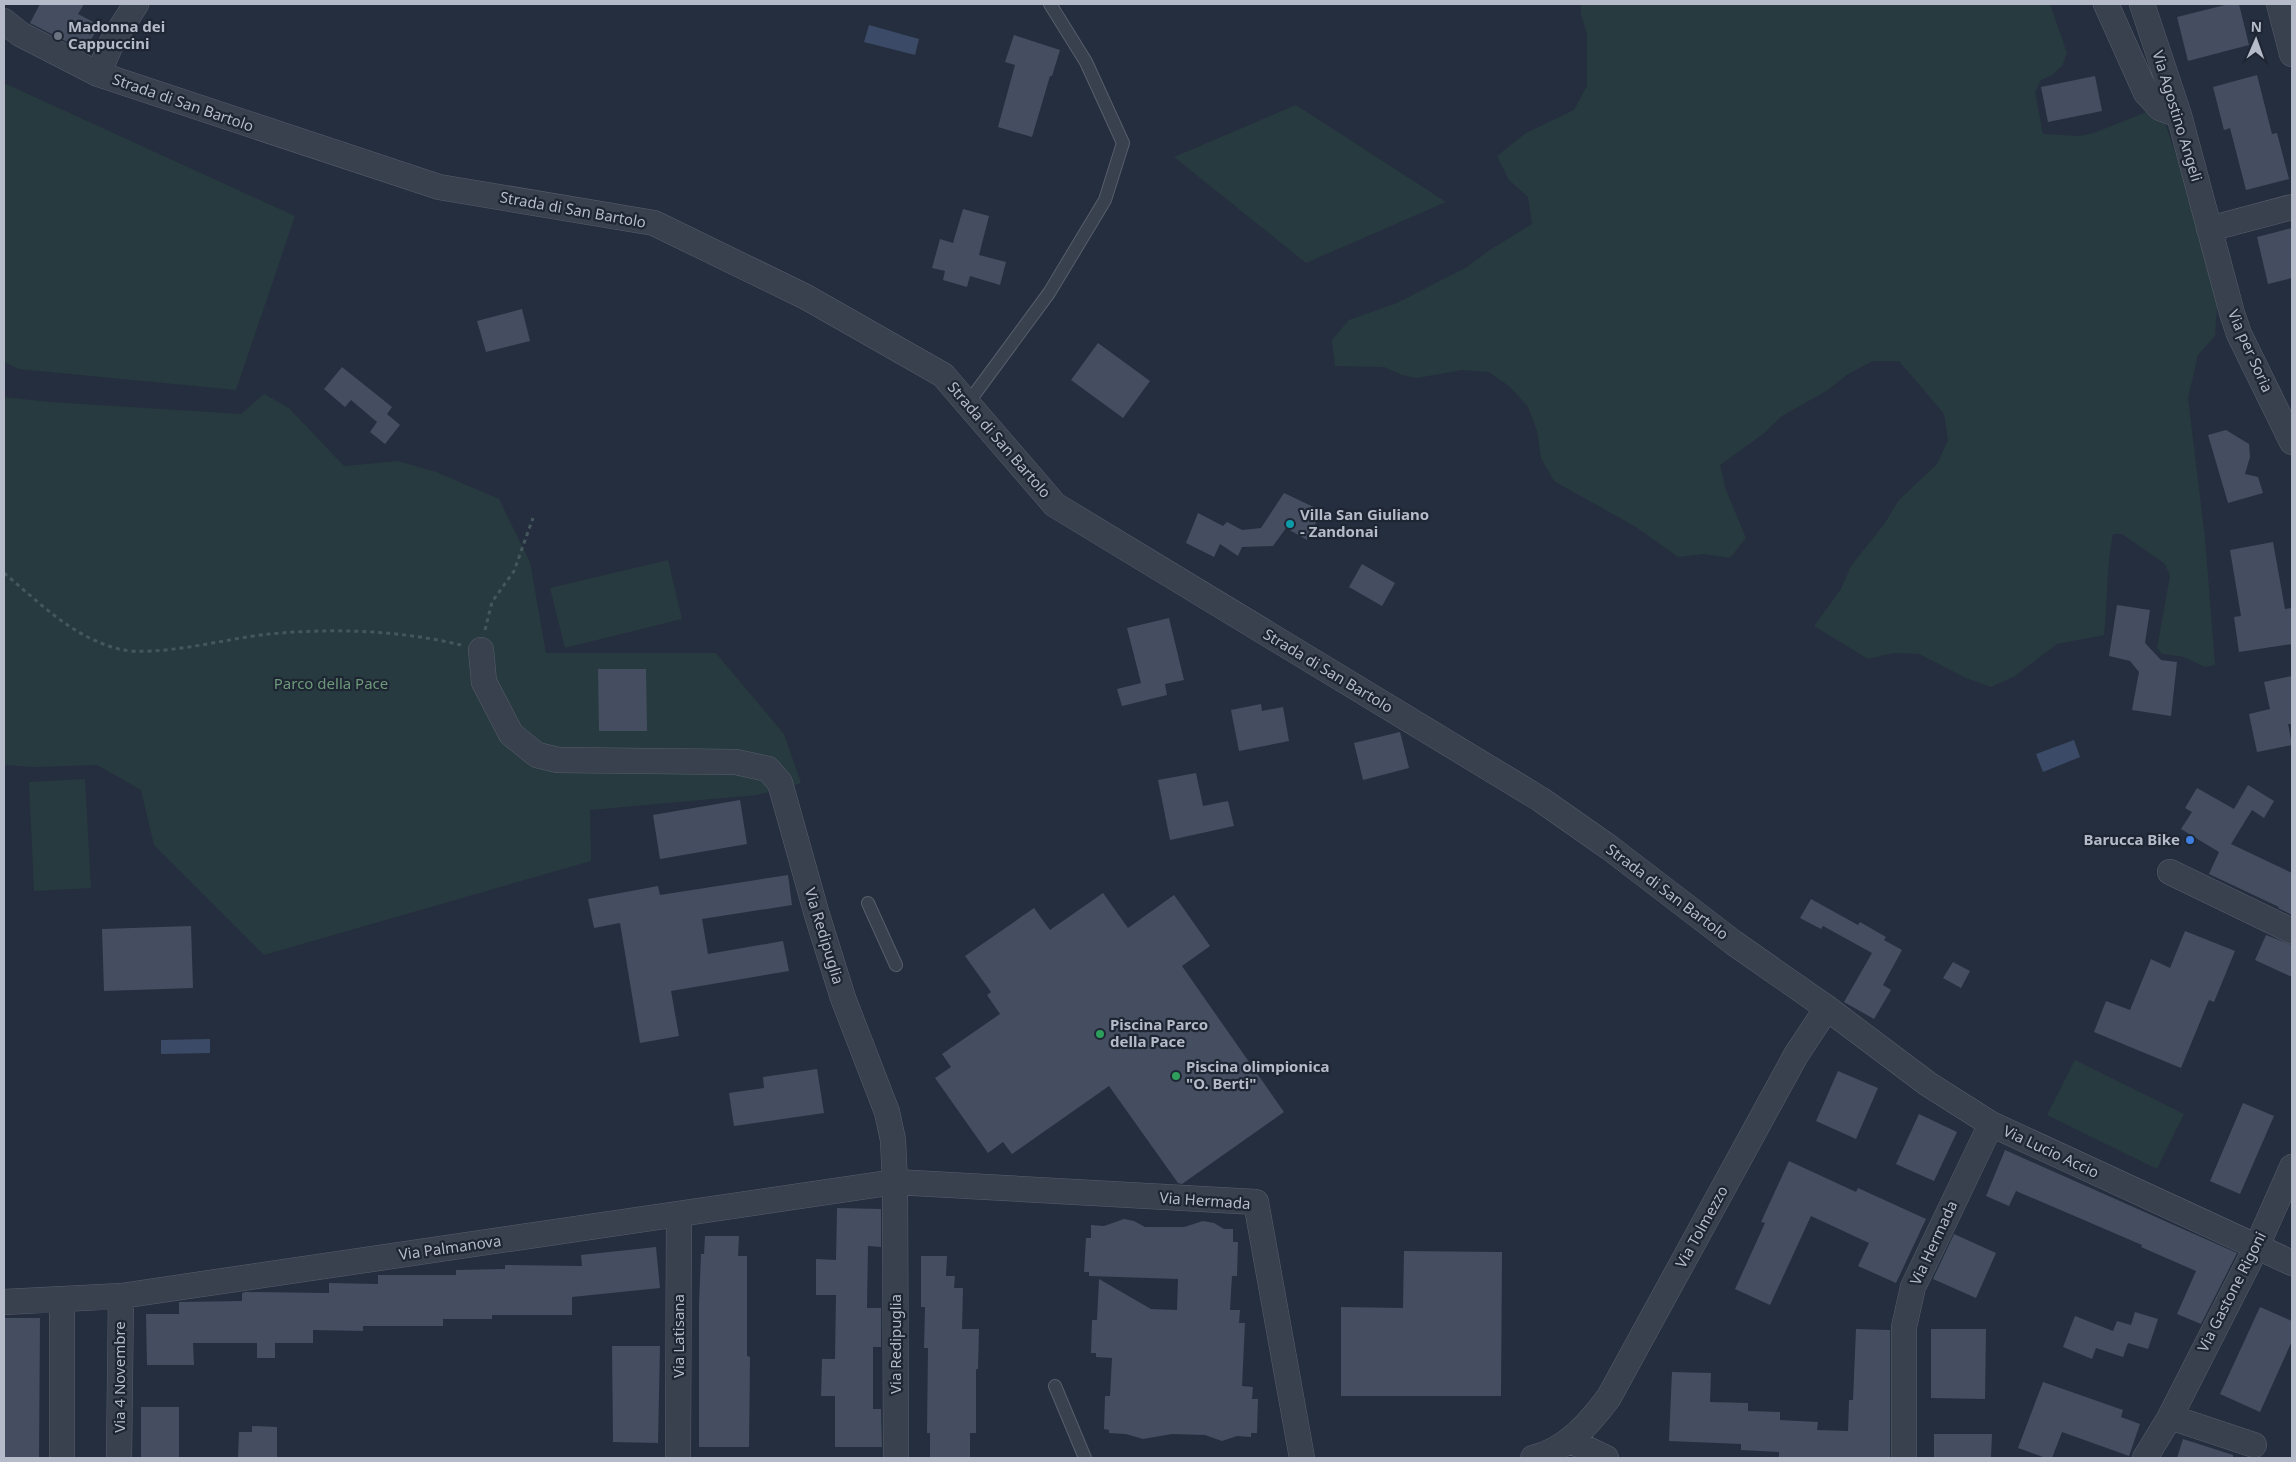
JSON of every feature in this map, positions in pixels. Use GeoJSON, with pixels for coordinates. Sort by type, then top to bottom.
{"type":"FeatureCollection","features":[{"type":"Feature","properties":{"kind":"street"},"geometry":{"type":"LineString","coordinates":[[98,74],[112,42],[136,4]]}},
{"type":"Feature","properties":{"kind":"street"},"geometry":{"type":"LineString","coordinates":[[2106,4],[2146,93],[2160,108],[2179,115]]}},
{"type":"Feature","properties":{"kind":"street","name":"Via Agostino Angeli"},"geometry":{"type":"LineString","coordinates":[[2142,4],[2179,115],[2209,229]]}},
{"type":"Feature","properties":{"kind":"street"},"geometry":{"type":"LineString","coordinates":[[2279,4],[2292,54]]}},
{"type":"Feature","properties":{"kind":"street","name":"Strada di San Bartolo"},"geometry":{"type":"LineString","coordinates":[[4,21],[20,34],[98,74],[439,187],[654,223],[806,297],[943,375],[1055,505],[1540,799],[1610,848],[1734,943],[1827,1008]]}},
{"type":"Feature","properties":{"kind":"street"},"geometry":{"type":"LineString","coordinates":[[2209,229],[2292,207]]}},
{"type":"Feature","properties":{"kind":"street","name":"Via per Soria"},"geometry":{"type":"LineString","coordinates":[[2209,229],[2239,334],[2292,442]]}},
{"type":"Feature","properties":{"kind":"street","name":"Via Redipuglia"},"geometry":{"type":"LineString","coordinates":[[480,650],[484,682],[511,734],[537,755],[558,760],[736,762],[768,769],[780,784],[816,915],[843,998],[887,1112],[893,1140],[895,1182],[896,1458]]}},
{"type":"Feature","properties":{"kind":"street"},"geometry":{"type":"LineString","coordinates":[[2170,872],[2292,931]]}},
{"type":"Feature","properties":{"kind":"street","name":"Via Lucio Accio"},"geometry":{"type":"LineString","coordinates":[[1827,1008],[1928,1084],[1991,1124],[2292,1263]]}},
{"type":"Feature","properties":{"kind":"street","name":"Via Tolmezzo"},"geometry":{"type":"LineString","coordinates":[[1569,1440],[1590,1423],[1609,1397],[1796,1055],[1827,1008]]}},
{"type":"Feature","properties":{"kind":"street","name":"Via Hermada"},"geometry":{"type":"LineString","coordinates":[[1904,1458],[1904,1327],[1913,1287],[1991,1124]]}},
{"type":"Feature","properties":{"kind":"street","name":"Via Gastone Rigoni"},"geometry":{"type":"LineString","coordinates":[[2145,1458],[2170,1417],[2257,1246],[2292,1167]]}},
{"type":"Feature","properties":{"kind":"street","name":"Via Palmanova"},"geometry":{"type":"LineString","coordinates":[[4,1302],[121,1296],[895,1182]]}},
{"type":"Feature","properties":{"kind":"street","name":"Via Hermada"},"geometry":{"type":"LineString","coordinates":[[895,1182],[1256,1202],[1302,1458]]}},
{"type":"Feature","properties":{"kind":"street","name":"Via Latisana"},"geometry":{"type":"LineString","coordinates":[[678,1458],[679,1214]]}},
{"type":"Feature","properties":{"kind":"street","name":"Via 4 Novembre"},"geometry":{"type":"LineString","coordinates":[[120,1458],[121,1296]]}},
{"type":"Feature","properties":{"kind":"street"},"geometry":{"type":"LineString","coordinates":[[62,1300],[62,1458]]}},
{"type":"Feature","properties":{"kind":"street"},"geometry":{"type":"LineString","coordinates":[[2170,1417],[2254,1445]]}},
{"type":"Feature","properties":{"kind":"street"},"geometry":{"type":"LineString","coordinates":[[1533,1458],[1548,1455],[1569,1440],[1606,1458]]}},
{"type":"Feature","properties":{"kind":"lane"},"geometry":{"type":"LineString","coordinates":[[968,403],[1049,293],[1105,200],[1122,144],[1086,62],[1050,4]]}},
{"type":"Feature","properties":{"kind":"lane"},"geometry":{"type":"LineString","coordinates":[[868,903],[896,964]]}},
{"type":"Feature","properties":{"kind":"lane"},"geometry":{"type":"LineString","coordinates":[[1054,1386],[1085,1458]]}},
{"type":"Feature","properties":{"kind":"path"},"geometry":{"type":"LineString","coordinates":[[4,573],[48,612],[77,632],[120,649],[151,651],[269,634],[337,631],[425,636],[480,650],[492,602],[514,571],[533,518]]}},
{"type":"Feature","properties":{"kind":"green space"},"geometry":{"type":"Polygon","coordinates":[[[1581,4],[2050,4],[2067,53],[2062,66],[2052,75],[2041,80],[2035,92],[2043,134],[2080,136],[2094,133],[2149,111],[2163,118],[2187,186],[2218,293],[2215,336],[2198,355],[2188,398],[2205,538],[2215,665],[2205,667],[2184,657],[2162,654],[2157,648],[2170,576],[2165,564],[2122,534],[2113,534],[2108,571],[2104,635],[2057,644],[2015,676],[1991,687],[1966,678],[1919,654],[1893,653],[1868,659],[1814,626],[1841,589],[1851,566],[1885,523],[1898,501],[1937,464],[1948,440],[1944,414],[1899,361],[1873,361],[1848,374],[1828,390],[1782,416],[1763,434],[1720,465],[1726,490],[1746,538],[1730,558],[1704,554],[1678,557],[1636,527],[1554,481],[1541,458],[1537,431],[1528,407],[1510,387],[1489,372],[1462,370],[1417,378],[1402,375],[1384,367],[1335,366],[1332,340],[1349,320],[1397,303],[1467,267],[1488,251],[1532,224],[1528,197],[1509,180],[1497,156],[1526,133],[1574,110],[1587,86],[1587,35],[1581,14],[1581,4]]]}},
{"type":"Feature","properties":{"kind":"green space"},"geometry":{"type":"Polygon","coordinates":[[[6,84],[295,216],[236,390],[19,369],[4,362],[4,85],[6,84]]]}},
{"type":"Feature","properties":{"kind":"green space"},"geometry":{"type":"Polygon","coordinates":[[[1296,105],[1446,202],[1306,263],[1174,157],[1296,105]]]}},
{"type":"Feature","properties":{"kind":"green space","name":"Parco della Pace"},"geometry":{"type":"Polygon","coordinates":[[[264,394],[289,408],[344,466],[398,461],[436,472],[499,499],[530,562],[546,653],[716,653],[784,734],[801,783],[757,795],[590,810],[591,861],[264,955],[154,845],[141,790],[97,765],[35,767],[4,765],[4,397],[50,402],[241,414],[264,394]]]}},
{"type":"Feature","properties":{"kind":"green space"},"geometry":{"type":"Polygon","coordinates":[[[668,560],[682,619],[565,648],[550,588],[668,560]]]}},
{"type":"Feature","properties":{"kind":"green space"},"geometry":{"type":"Polygon","coordinates":[[[85,779],[91,888],[34,891],[29,782],[85,779]]]}},
{"type":"Feature","properties":{"kind":"green space"},"geometry":{"type":"Polygon","coordinates":[[[2075,1060],[2184,1114],[2157,1169],[2047,1115],[2075,1060]]]}},
{"type":"Feature","properties":{"kind":"water"},"geometry":{"type":"Polygon","coordinates":[[[869,25],[919,39],[915,55],[864,42],[869,25]]]}},
{"type":"Feature","properties":{"kind":"water"},"geometry":{"type":"Polygon","coordinates":[[[2074,740],[2080,757],[2043,772],[2036,754],[2074,740]]]}},
{"type":"Feature","properties":{"kind":"water"},"geometry":{"type":"Polygon","coordinates":[[[210,1039],[210,1053],[161,1054],[161,1040],[210,1039]]]}},
{"type":"Feature","properties":{"kind":"building"},"geometry":{"type":"Polygon","coordinates":[[[40,4],[84,4],[78,14],[99,25],[85,51],[30,23],[40,4]]]}},
{"type":"Feature","properties":{"kind":"building"},"geometry":{"type":"Polygon","coordinates":[[[2229,4],[2239,4],[2249,45],[2188,61],[2177,17],[2229,4]]]}},
{"type":"Feature","properties":{"kind":"building"},"geometry":{"type":"Polygon","coordinates":[[[1014,35],[1060,50],[1052,76],[1050,76],[1032,137],[998,127],[1015,65],[1005,62],[1014,35]]]}},
{"type":"Feature","properties":{"kind":"building"},"geometry":{"type":"Polygon","coordinates":[[[2257,75],[2272,134],[2277,133],[2289,179],[2246,190],[2230,128],[2224,130],[2213,87],[2257,75]]]}},
{"type":"Feature","properties":{"kind":"building"},"geometry":{"type":"Polygon","coordinates":[[[2095,76],[2102,111],[2048,122],[2041,87],[2095,76]]]}},
{"type":"Feature","properties":{"kind":"building"},"geometry":{"type":"Polygon","coordinates":[[[963,209],[989,216],[979,255],[1006,262],[1000,285],[970,276],[967,287],[943,280],[945,271],[932,268],[940,239],[953,243],[963,209]]]}},
{"type":"Feature","properties":{"kind":"building"},"geometry":{"type":"Polygon","coordinates":[[[2292,228],[2292,278],[2268,284],[2257,237],[2292,228]]]}},
{"type":"Feature","properties":{"kind":"building"},"geometry":{"type":"Polygon","coordinates":[[[522,309],[530,341],[486,352],[477,321],[522,309]]]}},
{"type":"Feature","properties":{"kind":"building"},"geometry":{"type":"Polygon","coordinates":[[[1098,343],[1150,381],[1123,418],[1071,380],[1098,343]]]}},
{"type":"Feature","properties":{"kind":"building"},"geometry":{"type":"Polygon","coordinates":[[[342,367],[392,407],[387,414],[400,425],[385,444],[370,432],[377,422],[351,400],[345,407],[324,389],[342,367]]]}},
{"type":"Feature","properties":{"kind":"building"},"geometry":{"type":"Polygon","coordinates":[[[2226,430],[2249,444],[2250,457],[2245,474],[2258,477],[2263,493],[2228,503],[2208,435],[2226,430]]]}},
{"type":"Feature","properties":{"kind":"building","name":"Villa San Giuliano - Zandonai"},"geometry":{"type":"Polygon","coordinates":[[[1284,493],[1322,511],[1307,540],[1286,528],[1273,546],[1242,547],[1238,556],[1220,544],[1214,557],[1186,543],[1198,513],[1223,526],[1227,522],[1242,530],[1261,528],[1284,493]]]}},
{"type":"Feature","properties":{"kind":"building"},"geometry":{"type":"Polygon","coordinates":[[[2273,542],[2285,609],[2292,608],[2292,644],[2239,652],[2234,617],[2241,616],[2230,550],[2273,542]]]}},
{"type":"Feature","properties":{"kind":"building"},"geometry":{"type":"Polygon","coordinates":[[[1362,564],[1395,583],[1382,606],[1349,587],[1362,564]]]}},
{"type":"Feature","properties":{"kind":"building"},"geometry":{"type":"Polygon","coordinates":[[[2117,605],[2150,610],[2145,643],[2161,660],[2177,662],[2171,716],[2132,710],[2139,672],[2130,661],[2109,656],[2117,605]]]}},
{"type":"Feature","properties":{"kind":"building"},"geometry":{"type":"Polygon","coordinates":[[[1169,618],[1184,680],[1165,684],[1167,695],[1122,706],[1117,689],[1141,683],[1127,628],[1169,618]]]}},
{"type":"Feature","properties":{"kind":"building"},"geometry":{"type":"Polygon","coordinates":[[[598,669],[646,669],[647,731],[599,731],[598,669]]]}},
{"type":"Feature","properties":{"kind":"building"},"geometry":{"type":"Polygon","coordinates":[[[2292,676],[2292,724],[2288,724],[2292,745],[2257,752],[2249,714],[2270,709],[2264,682],[2292,676]]]}},
{"type":"Feature","properties":{"kind":"building"},"geometry":{"type":"Polygon","coordinates":[[[1261,704],[1262,711],[1283,707],[1289,741],[1239,751],[1231,710],[1261,704]]]}},
{"type":"Feature","properties":{"kind":"building"},"geometry":{"type":"Polygon","coordinates":[[[1400,732],[1409,768],[1363,780],[1354,743],[1400,732]]]}},
{"type":"Feature","properties":{"kind":"building"},"geometry":{"type":"Polygon","coordinates":[[[1196,773],[1203,806],[1228,801],[1234,826],[1170,840],[1158,780],[1196,773]]]}},
{"type":"Feature","properties":{"kind":"building"},"geometry":{"type":"Polygon","coordinates":[[[2248,785],[2274,801],[2264,818],[2252,810],[2231,844],[2292,873],[2292,915],[2209,874],[2219,852],[2181,829],[2192,812],[2185,808],[2197,788],[2234,809],[2248,785]]]}},
{"type":"Feature","properties":{"kind":"building"},"geometry":{"type":"Polygon","coordinates":[[[740,800],[747,844],[660,859],[653,815],[740,800]]]}},
{"type":"Feature","properties":{"kind":"building"},"geometry":{"type":"Polygon","coordinates":[[[788,875],[792,905],[702,919],[708,954],[783,941],[789,971],[671,991],[679,1036],[640,1043],[620,923],[594,928],[588,899],[658,886],[660,895],[788,875]]]}},
{"type":"Feature","properties":{"kind":"building","name":"Piscina Parco della Pace"},"geometry":{"type":"Polygon","coordinates":[[[1103,893],[1128,928],[1174,895],[1210,946],[1182,966],[1284,1112],[1182,1184],[1178,1183],[1109,1086],[1012,1154],[1003,1142],[988,1153],[935,1078],[951,1067],[942,1054],[1000,1014],[987,995],[991,992],[965,956],[1034,908],[1050,930],[1103,893]]]}},
{"type":"Feature","properties":{"kind":"building"},"geometry":{"type":"Polygon","coordinates":[[[1811,899],[1858,925],[1860,922],[1886,937],[1884,940],[1902,950],[1883,985],[1891,990],[1874,1019],[1844,1002],[1872,953],[1823,926],[1821,929],[1800,918],[1811,899]]]}},
{"type":"Feature","properties":{"kind":"building"},"geometry":{"type":"Polygon","coordinates":[[[191,926],[193,988],[104,991],[102,929],[191,926]]]}},
{"type":"Feature","properties":{"kind":"building"},"geometry":{"type":"Polygon","coordinates":[[[2185,931],[2235,951],[2214,1002],[2209,1000],[2181,1068],[2094,1032],[2106,1001],[2130,1010],[2151,959],[2170,968],[2185,931]]]}},
{"type":"Feature","properties":{"kind":"building"},"geometry":{"type":"Polygon","coordinates":[[[2266,935],[2292,945],[2292,977],[2255,960],[2266,935]]]}},
{"type":"Feature","properties":{"kind":"building"},"geometry":{"type":"Polygon","coordinates":[[[1953,962],[1970,971],[1961,988],[1943,978],[1953,962]]]}},
{"type":"Feature","properties":{"kind":"building"},"geometry":{"type":"Polygon","coordinates":[[[817,1069],[824,1113],[734,1126],[729,1093],[764,1088],[763,1077],[817,1069]]]}},
{"type":"Feature","properties":{"kind":"building"},"geometry":{"type":"Polygon","coordinates":[[[1838,1071],[1878,1088],[1856,1139],[1816,1121],[1838,1071]]]}},
{"type":"Feature","properties":{"kind":"building"},"geometry":{"type":"Polygon","coordinates":[[[2243,1103],[2274,1116],[2240,1194],[2210,1181],[2243,1103]]]}},
{"type":"Feature","properties":{"kind":"building"},"geometry":{"type":"Polygon","coordinates":[[[1919,1114],[1957,1132],[1934,1181],[1896,1164],[1919,1114]]]}},
{"type":"Feature","properties":{"kind":"building"},"geometry":{"type":"Polygon","coordinates":[[[2005,1150],[2237,1253],[2201,1324],[2177,1314],[2196,1271],[2141,1247],[2142,1245],[2016,1191],[2009,1206],[1986,1196],[2005,1150]]]}},
{"type":"Feature","properties":{"kind":"building"},"geometry":{"type":"Polygon","coordinates":[[[1789,1161],[1856,1192],[1858,1188],[1926,1219],[1896,1283],[1858,1266],[1869,1243],[1811,1216],[1770,1305],[1735,1289],[1765,1223],[1761,1222],[1789,1161]]]}},
{"type":"Feature","properties":{"kind":"building"},"geometry":{"type":"Polygon","coordinates":[[[837,1208],[881,1209],[881,1247],[868,1246],[867,1308],[881,1308],[881,1347],[873,1347],[873,1409],[881,1409],[882,1447],[835,1447],[835,1396],[821,1396],[822,1359],[835,1359],[836,1295],[816,1295],[816,1259],[836,1260],[837,1208]]]}},
{"type":"Feature","properties":{"kind":"building"},"geometry":{"type":"Polygon","coordinates":[[[1124,1219],[1134,1221],[1145,1227],[1184,1227],[1203,1221],[1214,1223],[1224,1229],[1233,1229],[1233,1242],[1238,1242],[1237,1276],[1232,1276],[1230,1310],[1240,1310],[1239,1323],[1245,1323],[1242,1386],[1253,1387],[1252,1399],[1258,1399],[1257,1433],[1251,1433],[1251,1437],[1237,1436],[1222,1441],[1205,1435],[1172,1434],[1143,1439],[1126,1434],[1109,1433],[1109,1430],[1104,1429],[1105,1396],[1110,1396],[1112,1358],[1096,1357],[1096,1353],[1091,1353],[1092,1320],[1097,1320],[1099,1279],[1151,1309],[1177,1310],[1178,1279],[1089,1276],[1089,1272],[1084,1272],[1086,1238],[1091,1238],[1091,1225],[1104,1226],[1124,1219]]]}},
{"type":"Feature","properties":{"kind":"building"},"geometry":{"type":"Polygon","coordinates":[[[1954,1234],[1996,1253],[1976,1298],[1933,1279],[1954,1234]]]}},
{"type":"Feature","properties":{"kind":"building"},"geometry":{"type":"Polygon","coordinates":[[[705,1236],[739,1236],[738,1256],[747,1256],[747,1356],[750,1357],[749,1447],[699,1447],[699,1304],[701,1254],[704,1254],[705,1236]]]}},
{"type":"Feature","properties":{"kind":"building"},"geometry":{"type":"Polygon","coordinates":[[[656,1247],[660,1288],[572,1297],[572,1315],[492,1315],[492,1319],[443,1319],[443,1326],[363,1326],[363,1331],[313,1330],[313,1343],[275,1343],[275,1358],[257,1358],[257,1343],[193,1343],[194,1365],[147,1365],[146,1314],[179,1314],[179,1302],[242,1301],[242,1293],[245,1292],[329,1293],[329,1283],[378,1284],[378,1275],[456,1275],[456,1270],[505,1269],[505,1265],[582,1266],[581,1255],[656,1247]]]}},
{"type":"Feature","properties":{"kind":"building"},"geometry":{"type":"Polygon","coordinates":[[[1404,1251],[1502,1252],[1501,1396],[1341,1396],[1341,1307],[1403,1308],[1404,1251]]]}},
{"type":"Feature","properties":{"kind":"building"},"geometry":{"type":"Polygon","coordinates":[[[921,1256],[947,1256],[946,1276],[955,1276],[954,1288],[963,1288],[962,1329],[979,1329],[978,1369],[976,1369],[976,1433],[970,1433],[970,1458],[930,1458],[930,1433],[927,1433],[928,1348],[924,1348],[925,1307],[921,1307],[921,1256]]]}},
{"type":"Feature","properties":{"kind":"building"},"geometry":{"type":"Polygon","coordinates":[[[2260,1307],[2292,1321],[2292,1341],[2260,1412],[2220,1394],[2260,1307]]]}},
{"type":"Feature","properties":{"kind":"building"},"geometry":{"type":"Polygon","coordinates":[[[2135,1312],[2158,1319],[2148,1349],[2128,1343],[2123,1357],[2096,1348],[2092,1359],[2063,1347],[2075,1316],[2113,1331],[2117,1321],[2131,1325],[2135,1312]]]}},
{"type":"Feature","properties":{"kind":"building"},"geometry":{"type":"Polygon","coordinates":[[[4,1318],[40,1318],[39,1458],[4,1458],[4,1318]]]}},
{"type":"Feature","properties":{"kind":"building"},"geometry":{"type":"Polygon","coordinates":[[[1856,1329],[1890,1330],[1890,1458],[1779,1458],[1779,1452],[1741,1450],[1741,1444],[1669,1441],[1672,1372],[1711,1373],[1710,1402],[1748,1403],[1748,1411],[1780,1412],[1780,1420],[1818,1422],[1817,1430],[1848,1431],[1849,1400],[1853,1400],[1856,1329]]]}},
{"type":"Feature","properties":{"kind":"building"},"geometry":{"type":"Polygon","coordinates":[[[1931,1329],[1986,1329],[1985,1399],[1931,1398],[1931,1329]]]}},
{"type":"Feature","properties":{"kind":"building"},"geometry":{"type":"Polygon","coordinates":[[[612,1346],[660,1346],[658,1443],[613,1442],[612,1346]]]}},
{"type":"Feature","properties":{"kind":"building"},"geometry":{"type":"Polygon","coordinates":[[[2043,1382],[2123,1410],[2121,1417],[2140,1424],[2129,1456],[2062,1432],[2052,1458],[2046,1458],[2018,1448],[2043,1382]]]}},
{"type":"Feature","properties":{"kind":"building"},"geometry":{"type":"Polygon","coordinates":[[[141,1407],[179,1407],[179,1458],[141,1458],[141,1407]]]}},
{"type":"Feature","properties":{"kind":"building"},"geometry":{"type":"Polygon","coordinates":[[[252,1426],[277,1427],[277,1458],[238,1458],[239,1432],[252,1432],[252,1426]]]}},
{"type":"Feature","properties":{"kind":"building"},"geometry":{"type":"Polygon","coordinates":[[[1934,1434],[1992,1434],[1991,1458],[1934,1458],[1934,1434]]]}},
{"type":"Feature","properties":{"kind":"building"},"geometry":{"type":"Polygon","coordinates":[[[2183,1439],[2233,1455],[2233,1458],[2177,1458],[2183,1439]]]}},
{"type":"Feature","properties":{"kind":"place","name":"Madonna dei Cappuccini"},"geometry":{"type":"Point","coordinates":[58,36]}},
{"type":"Feature","properties":{"kind":"place","name":"Villa San Giuliano - Zandonai"},"geometry":{"type":"Point","coordinates":[1290,524]}},
{"type":"Feature","properties":{"kind":"place","name":"Barucca Bike"},"geometry":{"type":"Point","coordinates":[2190,840]}},
{"type":"Feature","properties":{"kind":"place","name":"Piscina Parco della Pace"},"geometry":{"type":"Point","coordinates":[1100,1034]}},
{"type":"Feature","properties":{"kind":"place","name":"Piscina olimpionica \"O. Berti\""},"geometry":{"type":"Point","coordinates":[1176,1076]}}]}
